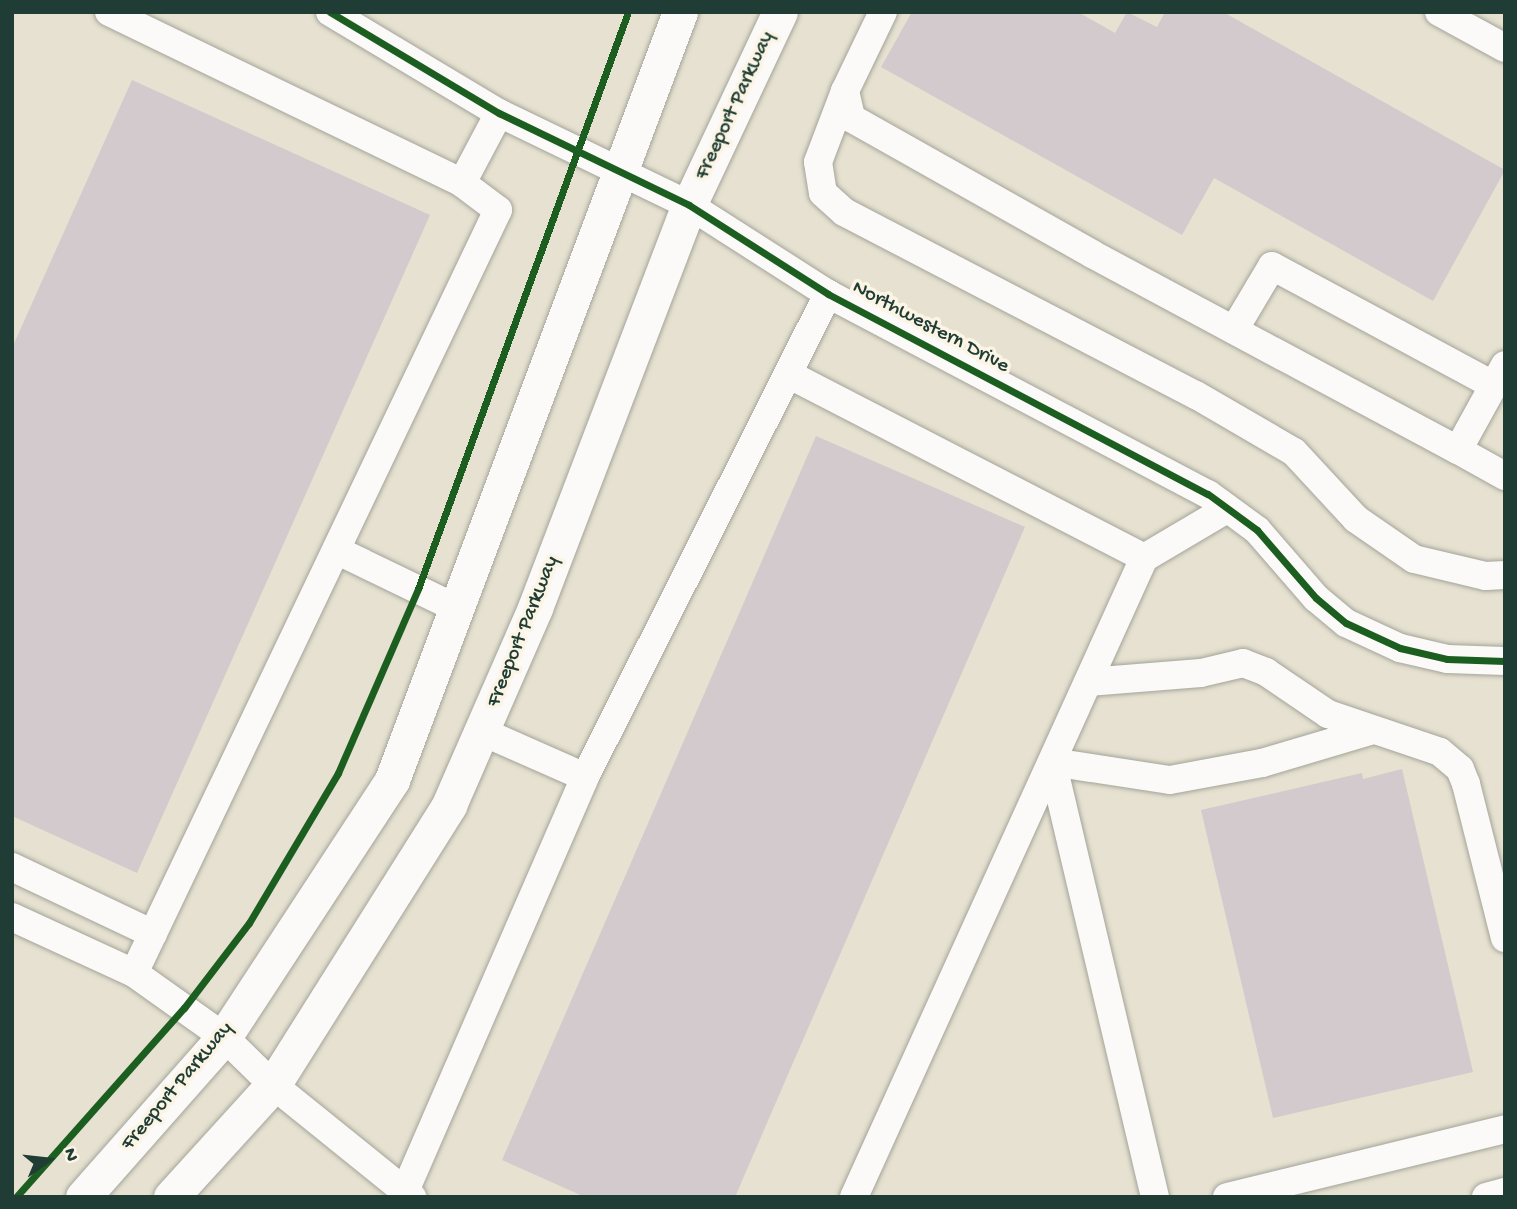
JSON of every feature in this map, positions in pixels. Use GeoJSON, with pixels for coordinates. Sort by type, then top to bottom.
{"type":"FeatureCollection","features":[{"type":"Feature","properties":{"kind":"main road","name":"Freeport Parkway"},"geometry":{"type":"LineString","coordinates":[[83,1197],[224,1037],[392,780],[458,609],[617,171],[680,12]]}},
{"type":"Feature","properties":{"kind":"main road","name":"Freeport Parkway"},"geometry":{"type":"LineString","coordinates":[[171,1197],[273,1085],[449,805],[483,732],[689,205],[780,12]]}},
{"type":"Feature","properties":{"kind":"street"},"geometry":{"type":"LineString","coordinates":[[109,12],[462,183],[498,209],[134,973]]}},
{"type":"Feature","properties":{"kind":"street","name":"Northwestern Drive"},"geometry":{"type":"LineString","coordinates":[[330,12],[499,113],[689,205],[828,295],[1208,494],[1257,530],[1317,598],[1346,623],[1400,648],[1503,668]]}},
{"type":"Feature","properties":{"kind":"street"},"geometry":{"type":"LineString","coordinates":[[883,12],[845,91],[818,162],[823,193],[844,212],[1196,395],[1294,452],[1356,519],[1414,559],[1474,573],[1505,575]]}},
{"type":"Feature","properties":{"kind":"street"},"geometry":{"type":"LineString","coordinates":[[1439,12],[1505,48]]}},
{"type":"Feature","properties":{"kind":"street"},"geometry":{"type":"LineString","coordinates":[[845,91],[851,118],[1505,476]]}},
{"type":"Feature","properties":{"kind":"street"},"geometry":{"type":"LineString","coordinates":[[462,183],[499,113]]}},
{"type":"Feature","properties":{"kind":"street"},"geometry":{"type":"LineString","coordinates":[[1234,330],[1272,266],[1499,375],[1458,450]]}},
{"type":"Feature","properties":{"kind":"street"},"geometry":{"type":"LineString","coordinates":[[12,917],[134,973],[224,1037],[273,1085],[408,1194],[586,777],[828,295]]}},
{"type":"Feature","properties":{"kind":"street"},"geometry":{"type":"LineString","coordinates":[[788,374],[1144,558]]}},
{"type":"Feature","properties":{"kind":"street"},"geometry":{"type":"LineString","coordinates":[[855,1197],[1144,558],[1227,509]]}},
{"type":"Feature","properties":{"kind":"street"},"geometry":{"type":"LineString","coordinates":[[336,550],[458,609]]}},
{"type":"Feature","properties":{"kind":"street"},"geometry":{"type":"LineString","coordinates":[[1088,682],[1201,673],[1243,663],[1266,672],[1328,714],[1370,731],[1440,752],[1460,769],[1505,938]]}},
{"type":"Feature","properties":{"kind":"street"},"geometry":{"type":"LineString","coordinates":[[1052,762],[1170,780],[1262,764],[1370,731]]}},
{"type":"Feature","properties":{"kind":"street"},"geometry":{"type":"LineString","coordinates":[[483,732],[586,777]]}},
{"type":"Feature","properties":{"kind":"street"},"geometry":{"type":"LineString","coordinates":[[1052,762],[1155,1197]]}},
{"type":"Feature","properties":{"kind":"street"},"geometry":{"type":"LineString","coordinates":[[12,867],[153,934]]}},
{"type":"Feature","properties":{"kind":"street"},"geometry":{"type":"LineString","coordinates":[[1227,1197],[1505,1129]]}},
{"type":"Feature","properties":{"kind":"street"},"geometry":{"type":"LineString","coordinates":[[1486,1197],[1505,1192]]}},
{"type":"Feature","properties":{"kind":"building"},"geometry":{"type":"Polygon","coordinates":[[[912,12],[1078,12],[1115,33],[1127,12],[1157,27],[1165,12],[1223,12],[1505,170],[1433,301],[1214,178],[1182,235],[881,67],[912,12]]]}},
{"type":"Feature","properties":{"kind":"building"},"geometry":{"type":"Polygon","coordinates":[[[132,80],[430,215],[137,873],[12,816],[12,348],[132,80]]]}},
{"type":"Feature","properties":{"kind":"building"},"geometry":{"type":"Polygon","coordinates":[[[816,436],[1025,527],[735,1197],[585,1197],[502,1160],[816,436]]]}},
{"type":"Feature","properties":{"kind":"building"},"geometry":{"type":"Polygon","coordinates":[[[1402,769],[1473,1072],[1273,1118],[1201,810],[1362,773],[1363,779],[1402,769]]]}},
{"type":"Feature","properties":{"kind":"cycle path"},"geometry":{"type":"LineString","coordinates":[[330,12],[499,113],[689,205],[828,294],[1208,494],[1257,530],[1316,598],[1346,623],[1400,648],[1447,659],[1505,661]]}},
{"type":"Feature","properties":{"kind":"cycle path"},"geometry":{"type":"LineString","coordinates":[[16,1197],[184,1008],[249,923],[338,773],[418,589],[628,12]]}}]}
